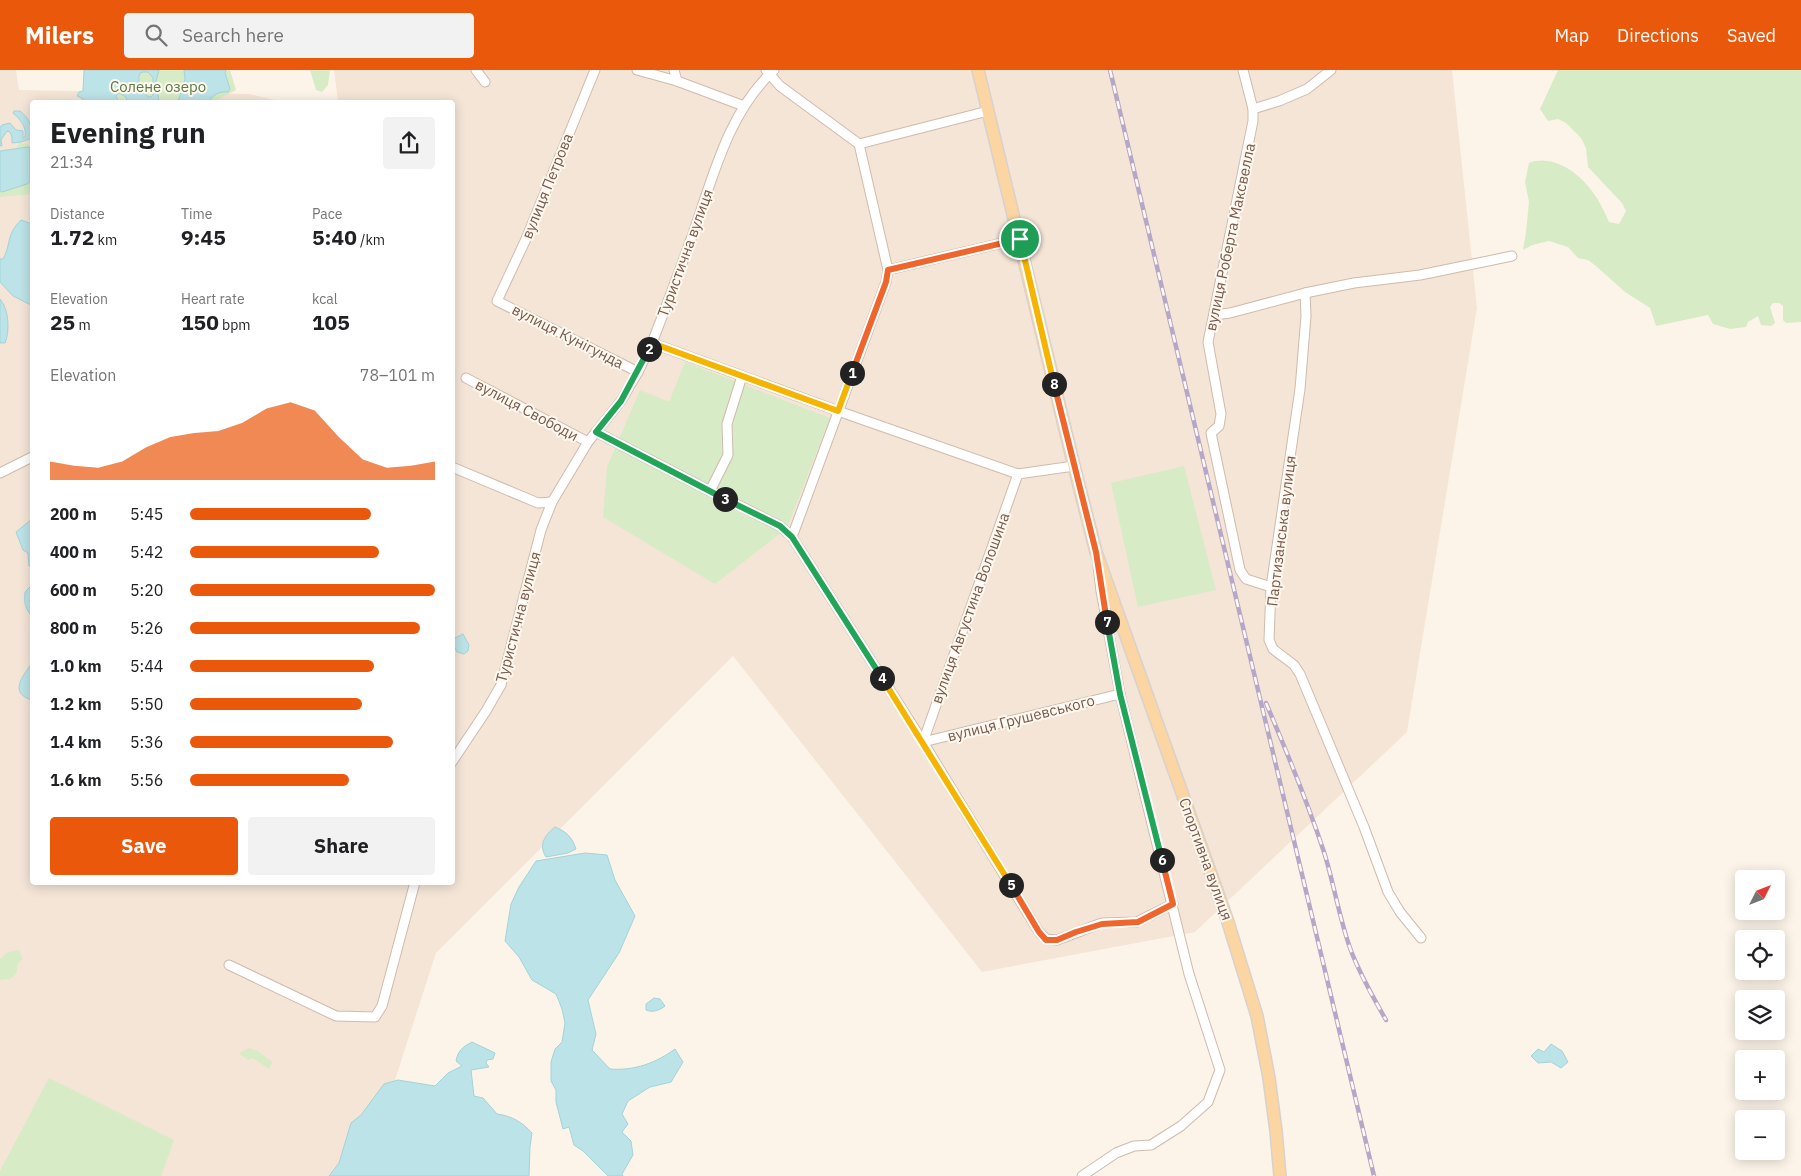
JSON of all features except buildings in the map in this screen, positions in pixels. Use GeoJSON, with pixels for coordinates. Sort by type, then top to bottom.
{"type":"FeatureCollection","features":[{"type":"Feature","properties":{"kind":"main road","name":"Спортивна вулиця"},"geometry":{"type":"LineString","coordinates":[[978,70],[1096,552],[1227,919],[1257,1016],[1269,1078],[1280,1176]]}},
{"type":"Feature","properties":{"kind":"street"},"geometry":{"type":"LineString","coordinates":[[476,70],[485,82]]}},
{"type":"Feature","properties":{"kind":"street","name":"вулиця Петрова"},"geometry":{"type":"LineString","coordinates":[[498,301],[526,239],[595,70]]}},
{"type":"Feature","properties":{"kind":"street"},"geometry":{"type":"LineString","coordinates":[[637,70],[677,81],[744,106]]}},
{"type":"Feature","properties":{"kind":"street"},"geometry":{"type":"LineString","coordinates":[[674,70],[677,81]]}},
{"type":"Feature","properties":{"kind":"street","name":"вулиця Роберта Максвелла"},"geometry":{"type":"LineString","coordinates":[[1243,70],[1253,109],[1253,121],[1208,342],[1221,414],[1219,426],[1211,433],[1240,570],[1246,579],[1271,587]]}},
{"type":"Feature","properties":{"kind":"street"},"geometry":{"type":"LineString","coordinates":[[1253,109],[1279,101],[1307,89],[1331,70]]}},
{"type":"Feature","properties":{"kind":"street"},"geometry":{"type":"LineString","coordinates":[[770,71],[780,86],[859,144],[888,270],[886,282],[792,537]]}},
{"type":"Feature","properties":{"kind":"street","name":"Туристична вулиця"},"geometry":{"type":"LineString","coordinates":[[455,758],[501,685],[540,530],[552,502],[588,442],[621,401],[638,372],[652,343],[721,154],[737,116],[770,71]]}},
{"type":"Feature","properties":{"kind":"street"},"geometry":{"type":"LineString","coordinates":[[859,144],[988,111]]}},
{"type":"Feature","properties":{"kind":"street"},"geometry":{"type":"LineString","coordinates":[[888,270],[1020,239]]}},
{"type":"Feature","properties":{"kind":"street"},"geometry":{"type":"LineString","coordinates":[[1214,315],[1230,313],[1354,283],[1420,276],[1512,256]]}},
{"type":"Feature","properties":{"kind":"street","name":"Партизанська вулиця"},"geometry":{"type":"LineString","coordinates":[[1305,294],[1306,316],[1300,389],[1271,587],[1269,640],[1273,649],[1294,665],[1300,674],[1364,827],[1388,892],[1400,912],[1421,938]]}},
{"type":"Feature","properties":{"kind":"street","name":"вулиця Кунігунда"},"geometry":{"type":"LineString","coordinates":[[498,301],[638,372]]}},
{"type":"Feature","properties":{"kind":"street"},"geometry":{"type":"LineString","coordinates":[[652,343],[1018,474],[1074,466]]}},
{"type":"Feature","properties":{"kind":"street"},"geometry":{"type":"LineString","coordinates":[[710,491],[728,455],[726,424],[742,376]]}},
{"type":"Feature","properties":{"kind":"street","name":"вулиця Свободи"},"geometry":{"type":"LineString","coordinates":[[466,378],[588,442]]}},
{"type":"Feature","properties":{"kind":"street"},"geometry":{"type":"LineString","coordinates":[[596,432],[780,526],[792,537],[922,742],[1039,932],[1046,940],[1057,940],[1102,924],[1138,922],[1173,904]]}},
{"type":"Feature","properties":{"kind":"street"},"geometry":{"type":"LineString","coordinates":[[0,473],[30,457]]}},
{"type":"Feature","properties":{"kind":"street"},"geometry":{"type":"LineString","coordinates":[[455,467],[538,503],[552,502]]}},
{"type":"Feature","properties":{"kind":"street","name":"вулиця Августина Волошина"},"geometry":{"type":"LineString","coordinates":[[922,742],[1018,474]]}},
{"type":"Feature","properties":{"kind":"street","name":"Спортивна вулиця"},"geometry":{"type":"LineString","coordinates":[[1082,1176],[1116,1153],[1134,1146],[1151,1145],[1181,1126],[1208,1102],[1220,1070],[1189,974],[1120,694],[1101,591],[1096,552]]}},
{"type":"Feature","properties":{"kind":"street","name":"вулиця Грушевського"},"geometry":{"type":"LineString","coordinates":[[922,742],[1120,694]]}},
{"type":"Feature","properties":{"kind":"street"},"geometry":{"type":"LineString","coordinates":[[229,965],[336,1016],[375,1017],[382,1006],[414,885]]}},
{"type":"Feature","properties":{"kind":"shaded area"},"geometry":{"type":"Polygon","coordinates":[[[0,70],[16,70],[19,90],[249,94],[275,100],[30,100],[30,885],[455,885],[455,100],[338,100],[334,70],[1452,70],[1477,308],[1407,732],[1195,932],[982,972],[733,656],[436,953],[364,1176],[0,1176],[0,70]]]}},
{"type":"Feature","properties":{"kind":"green space","name":"Солене озеро"},"geometry":{"type":"Polygon","coordinates":[[[86,70],[230,70],[236,90],[217,100],[80,100],[86,70]]]}},
{"type":"Feature","properties":{"kind":"green space"},"geometry":{"type":"Polygon","coordinates":[[[310,70],[330,70],[328,85],[322,92],[316,90],[310,70]]]}},
{"type":"Feature","properties":{"kind":"green space"},"geometry":{"type":"Polygon","coordinates":[[[1558,70],[1801,70],[1801,322],[1786,323],[1783,320],[1783,306],[1779,303],[1773,303],[1770,307],[1775,323],[1771,326],[1761,325],[1758,316],[1748,322],[1746,327],[1730,329],[1713,324],[1708,315],[1656,326],[1650,308],[1625,292],[1588,260],[1578,258],[1568,247],[1549,241],[1532,245],[1523,250],[1529,202],[1525,182],[1529,163],[1547,161],[1564,166],[1572,171],[1592,191],[1609,222],[1619,224],[1626,211],[1622,203],[1588,167],[1586,148],[1581,138],[1566,123],[1558,119],[1548,121],[1540,109],[1558,70]]]}},
{"type":"Feature","properties":{"kind":"green space"},"geometry":{"type":"Polygon","coordinates":[[[19,143],[30,145],[30,194],[0,197],[0,174],[7,167],[19,143]]]}},
{"type":"Feature","properties":{"kind":"green space"},"geometry":{"type":"Polygon","coordinates":[[[685,362],[830,418],[787,528],[715,584],[603,517],[607,467],[640,390],[669,402],[685,362]]]}},
{"type":"Feature","properties":{"kind":"green space"},"geometry":{"type":"Polygon","coordinates":[[[1184,466],[1216,590],[1138,607],[1111,483],[1184,466]]]}},
{"type":"Feature","properties":{"kind":"green space"},"geometry":{"type":"Polygon","coordinates":[[[19,950],[22,959],[17,965],[17,973],[10,979],[0,980],[0,959],[6,953],[19,950]]]}},
{"type":"Feature","properties":{"kind":"green space"},"geometry":{"type":"Polygon","coordinates":[[[249,1048],[258,1051],[272,1062],[269,1069],[253,1058],[248,1060],[239,1053],[249,1048]]]}},
{"type":"Feature","properties":{"kind":"green space"},"geometry":{"type":"Polygon","coordinates":[[[49,1078],[174,1140],[161,1176],[0,1176],[0,1171],[49,1078]]]}},
{"type":"Feature","properties":{"kind":"water"},"geometry":{"type":"Polygon","coordinates":[[[84,70],[159,70],[156,81],[159,100],[127,100],[126,97],[119,93],[116,96],[118,100],[83,100],[77,96],[79,92],[83,91],[84,70]],[[148,72],[140,73],[139,76],[141,86],[148,97],[153,95],[153,78],[148,72]]]}},
{"type":"Feature","properties":{"kind":"water"},"geometry":{"type":"Polygon","coordinates":[[[184,70],[226,70],[225,73],[230,89],[228,92],[217,94],[210,100],[179,100],[185,79],[184,70]]]}},
{"type":"Feature","properties":{"kind":"water"},"geometry":{"type":"Polygon","coordinates":[[[14,111],[20,111],[28,119],[30,124],[30,139],[12,143],[10,132],[7,131],[1,140],[2,146],[0,146],[0,127],[2,125],[10,123],[16,130],[23,131],[23,138],[25,137],[24,127],[13,113],[14,111]]]}},
{"type":"Feature","properties":{"kind":"water"},"geometry":{"type":"Polygon","coordinates":[[[30,148],[30,182],[2,192],[0,191],[0,151],[30,148]]]}},
{"type":"Feature","properties":{"kind":"water"},"geometry":{"type":"Polygon","coordinates":[[[21,220],[30,223],[30,304],[13,296],[0,282],[0,259],[3,259],[11,233],[21,220]]]}},
{"type":"Feature","properties":{"kind":"water"},"geometry":{"type":"Polygon","coordinates":[[[0,299],[8,320],[8,332],[5,343],[0,343],[0,299]]]}},
{"type":"Feature","properties":{"kind":"water"},"geometry":{"type":"Polygon","coordinates":[[[30,521],[30,566],[28,553],[23,550],[16,532],[30,521]]]}},
{"type":"Feature","properties":{"kind":"water"},"geometry":{"type":"Polygon","coordinates":[[[30,587],[30,614],[26,608],[25,592],[30,587]]]}},
{"type":"Feature","properties":{"kind":"water"},"geometry":{"type":"Polygon","coordinates":[[[463,634],[469,645],[468,651],[464,654],[457,652],[455,638],[463,634]]]}},
{"type":"Feature","properties":{"kind":"water"},"geometry":{"type":"Polygon","coordinates":[[[30,666],[30,699],[25,697],[19,689],[22,679],[30,666]]]}},
{"type":"Feature","properties":{"kind":"water"},"geometry":{"type":"Polygon","coordinates":[[[555,827],[569,835],[576,849],[568,853],[546,857],[543,844],[548,833],[555,827]]]}},
{"type":"Feature","properties":{"kind":"water"},"geometry":{"type":"Polygon","coordinates":[[[585,853],[607,855],[615,880],[635,916],[619,953],[588,1000],[596,1034],[592,1050],[610,1069],[628,1069],[644,1065],[675,1049],[683,1062],[671,1082],[650,1087],[628,1101],[622,1114],[628,1124],[622,1132],[631,1141],[633,1155],[622,1174],[623,1176],[608,1176],[583,1151],[574,1145],[569,1127],[563,1129],[556,1102],[556,1090],[551,1081],[551,1062],[555,1049],[562,1042],[565,1023],[562,1009],[556,994],[532,980],[519,957],[505,941],[511,904],[519,887],[536,861],[585,853]]]}},
{"type":"Feature","properties":{"kind":"water"},"geometry":{"type":"Polygon","coordinates":[[[654,998],[660,999],[665,1006],[656,1011],[646,1010],[646,1004],[654,998]]]}},
{"type":"Feature","properties":{"kind":"water"},"geometry":{"type":"Polygon","coordinates":[[[472,1042],[495,1053],[493,1059],[487,1060],[486,1063],[489,1067],[471,1070],[474,1096],[483,1098],[497,1114],[516,1120],[532,1133],[529,1176],[329,1176],[339,1163],[351,1123],[361,1115],[384,1084],[398,1080],[435,1086],[448,1073],[462,1066],[456,1061],[458,1054],[472,1042]]]}},
{"type":"Feature","properties":{"kind":"water"},"geometry":{"type":"Polygon","coordinates":[[[1551,1044],[1562,1051],[1568,1062],[1561,1068],[1551,1062],[1538,1063],[1531,1056],[1538,1049],[1544,1052],[1551,1044]]]}},
{"type":"Feature","properties":{"kind":"railway"},"geometry":{"type":"LineString","coordinates":[[1110,70],[1374,1176]]}},
{"type":"Feature","properties":{"kind":"railway"},"geometry":{"type":"LineString","coordinates":[[1266,703],[1328,864],[1350,948],[1362,976],[1386,1020]]}},
{"type":"Feature","properties":{"kind":"route"},"geometry":{"type":"LineString","coordinates":[[1020,239],[1096,552],[1101,591],[1120,694],[1173,904],[1138,922],[1102,924],[1057,940],[1046,940],[1039,932],[922,742],[792,537],[780,526],[596,432],[621,401],[652,343],[838,411],[886,282],[888,270],[1020,239]]}}]}
